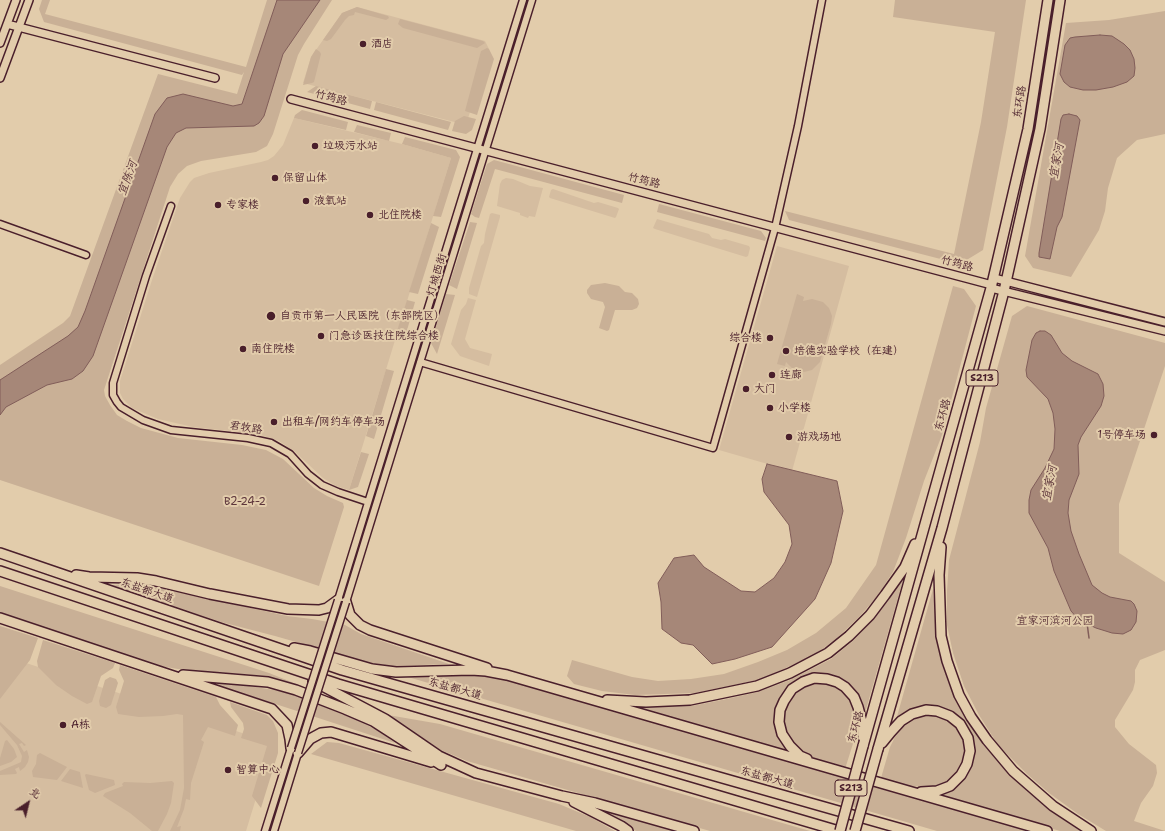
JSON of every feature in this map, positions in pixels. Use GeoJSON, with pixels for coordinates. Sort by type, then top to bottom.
{"type":"FeatureCollection","features":[{"type":"Feature","properties":{"kind":"highway","name":"东环路"},"geometry":{"type":"LineString","coordinates":[[839,831],[992,284],[1028,129],[1048,0]]}},
{"type":"Feature","properties":{"kind":"highway","name":"S213"},"geometry":{"type":"LineString","coordinates":[[855,831],[942,528],[1004,291],[1040,129],[1060,0]]}},
{"type":"Feature","properties":{"kind":"highway"},"geometry":{"type":"LineString","coordinates":[[590,698],[646,702],[690,700],[756,686],[790,673],[828,653],[850,636],[870,615],[904,567],[926,523]]}},
{"type":"Feature","properties":{"kind":"highway"},"geometry":{"type":"LineString","coordinates":[[942,528],[939,575],[942,636],[947,662],[959,696],[987,740],[1013,771],[1052,806],[1091,831]]}},
{"type":"Feature","properties":{"kind":"highway","name":"东盐都大道"},"geometry":{"type":"LineString","coordinates":[[0,553],[342,670],[909,831]]}},
{"type":"Feature","properties":{"kind":"highway"},"geometry":{"type":"LineString","coordinates":[[51,570],[89,577],[129,578],[156,581],[210,594],[288,609],[319,610],[342,601],[350,615],[360,625],[507,675],[1047,831]]}},
{"type":"Feature","properties":{"kind":"highway"},"geometry":{"type":"LineString","coordinates":[[0,571],[338,684],[839,831]]}},
{"type":"Feature","properties":{"kind":"highway"},"geometry":{"type":"LineString","coordinates":[[0,618],[272,709],[287,725],[294,750],[321,733],[331,732],[441,765],[595,803],[694,831]]}},
{"type":"Feature","properties":{"kind":"highway"},"geometry":{"type":"LineString","coordinates":[[267,644],[310,651],[372,669],[396,672],[471,670],[507,675]]}},
{"type":"Feature","properties":{"kind":"highway"},"geometry":{"type":"LineString","coordinates":[[287,667],[385,719],[439,756],[476,773]]}},
{"type":"Feature","properties":{"kind":"highway"},"geometry":{"type":"LineString","coordinates":[[166,673],[268,682],[296,690],[373,721],[441,765]]}},
{"type":"Feature","properties":{"kind":"highway"},"geometry":{"type":"LineString","coordinates":[[884,674],[899,679]]}},
{"type":"Feature","properties":{"kind":"highway"},"geometry":{"type":"LineString","coordinates":[[817,765],[800,756],[790,746],[782,734],[779,722],[780,710],[784,700],[792,689],[804,682],[814,678],[827,679],[837,682],[845,687],[854,697],[862,722],[863,746]]}},
{"type":"Feature","properties":{"kind":"highway"},"geometry":{"type":"LineString","coordinates":[[878,749],[891,732],[912,714],[926,710],[937,711],[950,716],[960,724],[968,738],[970,751],[967,764],[961,775],[950,786],[937,790],[924,792],[907,790]]}},
{"type":"Feature","properties":{"kind":"highway"},"geometry":{"type":"LineString","coordinates":[[562,796],[628,831]]}},
{"type":"Feature","properties":{"kind":"main road"},"geometry":{"type":"LineString","coordinates":[[0,43],[16,0]]}},
{"type":"Feature","properties":{"kind":"main road"},"geometry":{"type":"LineString","coordinates":[[0,78],[29,0]]}},
{"type":"Feature","properties":{"kind":"main road"},"geometry":{"type":"LineString","coordinates":[[7,24],[215,78]]}},
{"type":"Feature","properties":{"kind":"main road","name":"竹筠路"},"geometry":{"type":"LineString","coordinates":[[291,99],[477,147],[775,228],[992,284],[1004,291],[1165,331]]}},
{"type":"Feature","properties":{"kind":"main road","name":"竹筠路"},"geometry":{"type":"LineString","coordinates":[[992,284],[1006,282],[1165,322]]}},
{"type":"Feature","properties":{"kind":"street","name":"灯城西街"},"geometry":{"type":"LineString","coordinates":[[342,601],[368,502],[523,0]]}},
{"type":"Feature","properties":{"kind":"street","name":"灯城西街"},"geometry":{"type":"LineString","coordinates":[[342,601],[420,362],[532,0]]}},
{"type":"Feature","properties":{"kind":"street"},"geometry":{"type":"LineString","coordinates":[[420,362],[714,448],[775,228],[798,126],[822,0]]}},
{"type":"Feature","properties":{"kind":"street","name":"君牧路"},"geometry":{"type":"LineString","coordinates":[[171,206],[146,276],[126,339],[114,383],[113,395],[121,407],[130,413],[155,425],[171,430],[248,438],[271,443],[290,454],[308,474],[322,485],[368,502]]}},
{"type":"Feature","properties":{"kind":"street"},"geometry":{"type":"LineString","coordinates":[[0,224],[86,255]]}},
{"type":"Feature","properties":{"kind":"street"},"geometry":{"type":"LineString","coordinates":[[265,831],[294,750],[342,601]]}},
{"type":"Feature","properties":{"kind":"street"},"geometry":{"type":"LineString","coordinates":[[274,831],[294,750]]}},
{"type":"Feature","properties":{"kind":"shaded area"},"geometry":{"type":"Polygon","coordinates":[[[357,7],[485,41],[489,49],[466,125],[303,83],[311,57],[342,13],[357,7]]]}},
{"type":"Feature","properties":{"kind":"shaded area","name":"自贡市第一人民医院（东部院区）"},"geometry":{"type":"Polygon","coordinates":[[[294,118],[402,144],[451,158],[349,490],[336,486],[323,478],[294,451],[279,441],[258,434],[193,427],[158,419],[132,408],[123,399],[120,393],[120,381],[152,280],[180,198],[190,182],[194,178],[209,173],[268,160],[274,156],[283,145],[294,118]]]}},
{"type":"Feature","properties":{"kind":"shaded area"},"geometry":{"type":"Polygon","coordinates":[[[506,178],[513,179],[530,186],[543,188],[535,217],[529,216],[528,218],[520,215],[520,213],[497,206],[500,184],[502,180],[506,178]]]}},
{"type":"Feature","properties":{"kind":"shaded area"},"geometry":{"type":"Polygon","coordinates":[[[553,189],[594,203],[598,202],[619,209],[615,218],[550,198],[551,190],[553,189]]]}},
{"type":"Feature","properties":{"kind":"shaded area"},"geometry":{"type":"Polygon","coordinates":[[[490,214],[500,215],[500,217],[477,297],[469,294],[469,288],[481,246],[484,243],[490,214]]]}},
{"type":"Feature","properties":{"kind":"shaded area"},"geometry":{"type":"Polygon","coordinates":[[[657,219],[709,234],[712,238],[721,240],[725,239],[749,246],[748,256],[746,257],[655,229],[653,228],[657,219]]]}},
{"type":"Feature","properties":{"kind":"shaded area","name":"培德实验学校（在建）"},"geometry":{"type":"Polygon","coordinates":[[[777,246],[849,266],[792,471],[719,450],[777,246]]]}},
{"type":"Feature","properties":{"kind":"shaded area"},"geometry":{"type":"Polygon","coordinates":[[[468,298],[476,300],[465,339],[470,348],[492,354],[489,366],[460,356],[451,344],[461,310],[466,304],[468,298]]]}},
{"type":"Feature","properties":{"kind":"shaded area"},"geometry":{"type":"Polygon","coordinates":[[[26,663],[273,743],[246,831],[0,831],[0,696],[26,663]]]}},
{"type":"Feature","properties":{"kind":"green space","name":"B2-24-2"},"geometry":{"type":"Polygon","coordinates":[[[42,0],[50,0],[45,14],[246,67],[267,0],[332,0],[298,55],[273,134],[267,146],[256,152],[201,161],[187,166],[178,174],[170,187],[104,390],[105,396],[117,415],[141,428],[178,438],[242,445],[266,450],[283,459],[314,488],[343,503],[344,507],[319,586],[0,480],[0,365],[63,323],[70,316],[158,74],[237,94],[244,72],[242,75],[44,22],[39,9],[42,0]]]}},
{"type":"Feature","properties":{"kind":"green space"},"geometry":{"type":"Polygon","coordinates":[[[895,0],[1026,0],[1007,127],[983,250],[960,264],[789,220],[785,211],[954,254],[981,122],[995,32],[893,17],[895,0]]]}},
{"type":"Feature","properties":{"kind":"green space"},"geometry":{"type":"Polygon","coordinates":[[[357,7],[388,16],[389,18],[386,20],[355,12],[354,15],[349,16],[345,20],[331,39],[327,41],[323,40],[342,13],[357,7]]]}},
{"type":"Feature","properties":{"kind":"green space"},"geometry":{"type":"Polygon","coordinates":[[[1165,11],[1165,134],[1137,140],[1117,158],[1108,188],[1105,211],[1099,230],[1071,277],[1033,268],[1025,256],[1066,23],[1109,20],[1165,11]]]}},
{"type":"Feature","properties":{"kind":"green space"},"geometry":{"type":"Polygon","coordinates":[[[400,19],[483,41],[485,43],[477,48],[403,28],[398,24],[400,19]]]}},
{"type":"Feature","properties":{"kind":"green space"},"geometry":{"type":"Polygon","coordinates":[[[487,48],[494,59],[477,115],[465,111],[481,51],[487,48]]]}},
{"type":"Feature","properties":{"kind":"green space"},"geometry":{"type":"Polygon","coordinates":[[[316,49],[321,54],[314,82],[303,85],[311,57],[316,49]]]}},
{"type":"Feature","properties":{"kind":"green space"},"geometry":{"type":"Polygon","coordinates":[[[316,86],[372,101],[370,109],[307,92],[316,86]]]}},
{"type":"Feature","properties":{"kind":"green space"},"geometry":{"type":"Polygon","coordinates":[[[376,102],[451,122],[448,130],[374,110],[376,102]]]}},
{"type":"Feature","properties":{"kind":"green space"},"geometry":{"type":"Polygon","coordinates":[[[302,110],[348,122],[346,130],[294,118],[295,115],[302,110]]]}},
{"type":"Feature","properties":{"kind":"green space"},"geometry":{"type":"Polygon","coordinates":[[[464,116],[476,119],[472,130],[466,134],[452,131],[455,121],[464,116]]]}},
{"type":"Feature","properties":{"kind":"green space"},"geometry":{"type":"Polygon","coordinates":[[[357,125],[391,133],[389,141],[354,132],[357,125]]]}},
{"type":"Feature","properties":{"kind":"green space"},"geometry":{"type":"Polygon","coordinates":[[[405,137],[456,150],[460,157],[441,217],[433,216],[451,158],[402,144],[405,137]]]}},
{"type":"Feature","properties":{"kind":"green space"},"geometry":{"type":"Polygon","coordinates":[[[494,160],[624,195],[622,203],[495,169],[479,218],[475,217],[471,214],[487,164],[494,160]]]}},
{"type":"Feature","properties":{"kind":"green space"},"geometry":{"type":"Polygon","coordinates":[[[659,204],[761,231],[766,238],[765,241],[657,212],[659,204]]]}},
{"type":"Feature","properties":{"kind":"green space"},"geometry":{"type":"Polygon","coordinates":[[[470,222],[477,223],[457,289],[449,285],[470,222]]]}},
{"type":"Feature","properties":{"kind":"green space"},"geometry":{"type":"Polygon","coordinates":[[[431,223],[439,227],[418,294],[409,292],[431,223]]]}},
{"type":"Feature","properties":{"kind":"green space"},"geometry":{"type":"Polygon","coordinates":[[[605,283],[619,286],[625,292],[632,293],[638,299],[639,304],[637,308],[632,310],[615,310],[609,330],[607,331],[599,328],[605,307],[603,302],[591,299],[587,293],[587,290],[591,285],[605,283]]]}},
{"type":"Feature","properties":{"kind":"green space"},"geometry":{"type":"Polygon","coordinates":[[[953,286],[964,289],[976,306],[942,435],[924,481],[906,538],[893,572],[875,599],[858,618],[836,639],[814,655],[762,679],[694,693],[635,695],[602,691],[574,684],[567,676],[572,660],[632,677],[658,681],[691,679],[724,674],[787,650],[816,633],[846,608],[876,565],[953,286]]]}},
{"type":"Feature","properties":{"kind":"green space"},"geometry":{"type":"Polygon","coordinates":[[[446,294],[455,295],[437,354],[431,343],[446,294]]]}},
{"type":"Feature","properties":{"kind":"green space"},"geometry":{"type":"Polygon","coordinates":[[[797,294],[804,297],[803,301],[812,299],[823,302],[829,308],[832,316],[820,362],[812,370],[804,372],[792,368],[786,362],[785,366],[777,364],[797,294]]]}},
{"type":"Feature","properties":{"kind":"green space"},"geometry":{"type":"Polygon","coordinates":[[[407,300],[415,302],[406,334],[397,331],[407,300]]]}},
{"type":"Feature","properties":{"kind":"green space","name":"宜家河滨河公园"},"geometry":{"type":"Polygon","coordinates":[[[1027,306],[1165,343],[1165,366],[1119,504],[1119,553],[1165,582],[1165,650],[1140,660],[1135,670],[1133,690],[1115,720],[1115,727],[1129,744],[1156,765],[1157,773],[1153,786],[1141,803],[1134,821],[1165,831],[1106,831],[1078,814],[1049,793],[1027,774],[998,745],[979,715],[964,686],[953,653],[947,625],[949,560],[980,442],[986,408],[1012,316],[1027,306]]]}},
{"type":"Feature","properties":{"kind":"green space"},"geometry":{"type":"Polygon","coordinates":[[[386,369],[394,371],[374,439],[366,436],[386,369]]]}},
{"type":"Feature","properties":{"kind":"green space"},"geometry":{"type":"Polygon","coordinates":[[[361,452],[369,454],[358,487],[349,490],[361,452]]]}},
{"type":"Feature","properties":{"kind":"green space"},"geometry":{"type":"Polygon","coordinates":[[[903,580],[865,713],[860,699],[853,688],[843,681],[833,676],[820,674],[809,676],[788,689],[780,699],[776,709],[775,722],[791,753],[626,706],[692,706],[758,692],[790,680],[831,659],[853,641],[875,618],[903,580]]]}},
{"type":"Feature","properties":{"kind":"green space"},"geometry":{"type":"Polygon","coordinates":[[[142,584],[287,616],[345,625],[361,634],[449,664],[392,666],[366,662],[221,622],[110,585],[142,584]]]}},
{"type":"Feature","properties":{"kind":"green space"},"geometry":{"type":"Polygon","coordinates":[[[0,586],[269,673],[304,687],[267,676],[178,669],[160,666],[0,614],[0,586]]]}},
{"type":"Feature","properties":{"kind":"green space"},"geometry":{"type":"Polygon","coordinates":[[[933,589],[937,636],[942,663],[954,695],[967,718],[1008,774],[1049,810],[1080,831],[1060,831],[936,795],[955,788],[966,777],[972,765],[974,751],[968,728],[960,718],[950,711],[937,707],[896,720],[933,589]]]}},
{"type":"Feature","properties":{"kind":"green space"},"geometry":{"type":"Polygon","coordinates":[[[0,626],[38,638],[30,660],[0,699],[0,626]]]}},
{"type":"Feature","properties":{"kind":"green space"},"geometry":{"type":"Polygon","coordinates":[[[43,640],[115,663],[113,668],[101,676],[92,702],[87,704],[72,696],[56,685],[38,667],[37,661],[43,640]]]}},
{"type":"Feature","properties":{"kind":"green space"},"geometry":{"type":"Polygon","coordinates":[[[120,665],[216,697],[220,705],[238,725],[235,736],[208,727],[201,740],[204,742],[191,783],[190,800],[186,799],[177,827],[181,826],[180,831],[170,831],[180,810],[184,788],[183,715],[177,714],[139,717],[118,714],[116,707],[124,681],[119,670],[120,665]]]}},
{"type":"Feature","properties":{"kind":"green space"},"geometry":{"type":"Polygon","coordinates":[[[470,674],[504,679],[1033,831],[937,831],[401,675],[470,674]]]}},
{"type":"Feature","properties":{"kind":"green space"},"geometry":{"type":"Polygon","coordinates":[[[110,677],[116,679],[118,683],[111,705],[106,708],[100,706],[99,701],[105,680],[110,677]]]}},
{"type":"Feature","properties":{"kind":"green space"},"geometry":{"type":"Polygon","coordinates":[[[208,682],[243,685],[292,694],[354,719],[379,731],[395,743],[208,682]]]}},
{"type":"Feature","properties":{"kind":"green space"},"geometry":{"type":"Polygon","coordinates":[[[813,682],[822,682],[842,690],[849,698],[853,707],[856,719],[856,734],[845,769],[819,761],[803,752],[793,743],[787,733],[784,723],[784,711],[788,702],[795,692],[804,685],[813,682]]]}},
{"type":"Feature","properties":{"kind":"green space"},"geometry":{"type":"Polygon","coordinates":[[[230,702],[267,715],[273,721],[278,733],[278,753],[261,808],[252,796],[267,746],[241,738],[244,729],[243,723],[231,707],[230,702]]]}},
{"type":"Feature","properties":{"kind":"green space"},"geometry":{"type":"Polygon","coordinates":[[[388,715],[440,724],[810,831],[710,831],[467,761],[441,750],[388,715]]]}},
{"type":"Feature","properties":{"kind":"green space"},"geometry":{"type":"Polygon","coordinates":[[[922,715],[932,715],[953,723],[960,731],[965,741],[966,750],[960,771],[951,780],[939,786],[908,786],[881,778],[890,747],[895,737],[903,727],[922,715]]]}},
{"type":"Feature","properties":{"kind":"green space"},"geometry":{"type":"Polygon","coordinates":[[[0,722],[26,745],[24,746],[22,743],[19,744],[24,752],[27,750],[29,757],[28,762],[20,771],[19,767],[15,769],[16,774],[0,775],[0,771],[21,762],[22,756],[17,745],[0,725],[0,722]]]}},
{"type":"Feature","properties":{"kind":"green space"},"geometry":{"type":"Polygon","coordinates":[[[7,740],[14,749],[17,757],[11,762],[0,766],[0,758],[5,741],[7,740]]]}},
{"type":"Feature","properties":{"kind":"green space"},"geometry":{"type":"Polygon","coordinates":[[[327,742],[339,743],[559,804],[590,817],[615,831],[576,831],[311,754],[327,742]]]}},
{"type":"Feature","properties":{"kind":"green space"},"geometry":{"type":"Polygon","coordinates":[[[40,753],[67,767],[57,780],[33,777],[32,771],[36,764],[37,755],[40,753]]]}},
{"type":"Feature","properties":{"kind":"green space"},"geometry":{"type":"Polygon","coordinates":[[[70,769],[80,772],[83,788],[61,781],[70,769]]]}},
{"type":"Feature","properties":{"kind":"green space"},"geometry":{"type":"Polygon","coordinates":[[[86,774],[114,780],[115,785],[95,793],[89,790],[86,774]]]}},
{"type":"Feature","properties":{"kind":"green space"},"geometry":{"type":"Polygon","coordinates":[[[172,781],[174,783],[171,803],[158,831],[152,831],[130,813],[103,796],[105,793],[123,786],[122,784],[124,782],[150,783],[172,781]]]}},
{"type":"Feature","properties":{"kind":"green space"},"geometry":{"type":"Polygon","coordinates":[[[597,807],[681,831],[636,831],[597,807]]]}},
{"type":"Feature","properties":{"kind":"water"},"geometry":{"type":"Polygon","coordinates":[[[277,0],[320,0],[283,54],[264,116],[259,123],[254,126],[186,128],[176,133],[167,147],[93,356],[83,371],[72,379],[47,385],[6,407],[0,415],[0,380],[68,336],[78,327],[155,114],[167,98],[183,94],[233,106],[242,104],[277,0]]]}},
{"type":"Feature","properties":{"kind":"water"},"geometry":{"type":"Polygon","coordinates":[[[1100,35],[1112,36],[1130,50],[1134,59],[1134,76],[1127,82],[1113,87],[1096,90],[1083,90],[1070,87],[1064,82],[1060,74],[1065,45],[1070,38],[1100,35]]]}},
{"type":"Feature","properties":{"kind":"water"},"geometry":{"type":"Polygon","coordinates":[[[1069,114],[1077,116],[1080,120],[1062,217],[1057,227],[1050,259],[1039,257],[1039,253],[1061,119],[1063,115],[1069,114]]]}},
{"type":"Feature","properties":{"kind":"water"},"geometry":{"type":"Polygon","coordinates":[[[1045,331],[1051,335],[1062,353],[1072,361],[1098,374],[1103,384],[1104,396],[1101,406],[1081,437],[1078,445],[1079,474],[1069,500],[1068,513],[1071,531],[1092,585],[1110,597],[1131,601],[1134,604],[1137,611],[1136,622],[1131,630],[1123,634],[1112,633],[1096,628],[1079,620],[1071,611],[1054,571],[1048,548],[1029,513],[1031,490],[1045,468],[1054,449],[1055,429],[1053,413],[1048,399],[1027,377],[1026,370],[1032,340],[1036,333],[1045,331]]]}},
{"type":"Feature","properties":{"kind":"water"},"geometry":{"type":"Polygon","coordinates":[[[767,464],[837,481],[843,511],[831,563],[815,599],[772,647],[735,659],[712,664],[693,645],[681,643],[662,629],[661,602],[658,583],[674,558],[694,555],[704,567],[741,591],[755,592],[774,578],[785,562],[792,544],[789,525],[764,492],[762,479],[767,464]]]}},
{"type":"Feature","properties":{"kind":"waterway","name":"宜家河"},"geometry":{"type":"LineString","coordinates":[[1087,623],[1089,638]]}},
{"type":"Feature","properties":{"kind":"place","name":"酒店"},"geometry":{"type":"Point","coordinates":[363,44]}},
{"type":"Feature","properties":{"kind":"place","name":"垃圾污水站"},"geometry":{"type":"Point","coordinates":[315,146]}},
{"type":"Feature","properties":{"kind":"place","name":"保留山体"},"geometry":{"type":"Point","coordinates":[275,178]}},
{"type":"Feature","properties":{"kind":"place","name":"液氧站"},"geometry":{"type":"Point","coordinates":[306,201]}},
{"type":"Feature","properties":{"kind":"place","name":"专家楼"},"geometry":{"type":"Point","coordinates":[218,205]}},
{"type":"Feature","properties":{"kind":"place","name":"北住院楼"},"geometry":{"type":"Point","coordinates":[370,215]}},
{"type":"Feature","properties":{"kind":"place","name":"自贡市第一人民医院（东部院区）"},"geometry":{"type":"Point","coordinates":[271,316]}},
{"type":"Feature","properties":{"kind":"place","name":"门急诊医技住院综合楼"},"geometry":{"type":"Point","coordinates":[321,336]}},
{"type":"Feature","properties":{"kind":"place","name":"综合楼"},"geometry":{"type":"Point","coordinates":[770,338]}},
{"type":"Feature","properties":{"kind":"place","name":"南住院楼"},"geometry":{"type":"Point","coordinates":[243,349]}},
{"type":"Feature","properties":{"kind":"place","name":"培德实验学校（在建）"},"geometry":{"type":"Point","coordinates":[786,351]}},
{"type":"Feature","properties":{"kind":"place","name":"连廊"},"geometry":{"type":"Point","coordinates":[772,375]}},
{"type":"Feature","properties":{"kind":"place","name":"大门"},"geometry":{"type":"Point","coordinates":[746,389]}},
{"type":"Feature","properties":{"kind":"place","name":"小学楼"},"geometry":{"type":"Point","coordinates":[770,408]}},
{"type":"Feature","properties":{"kind":"place","name":"出租车/网约车停车场"},"geometry":{"type":"Point","coordinates":[274,422]}},
{"type":"Feature","properties":{"kind":"place","name":"1号停车场"},"geometry":{"type":"Point","coordinates":[1154,435]}},
{"type":"Feature","properties":{"kind":"place","name":"游戏场地"},"geometry":{"type":"Point","coordinates":[789,437]}},
{"type":"Feature","properties":{"kind":"place","name":"A栋"},"geometry":{"type":"Point","coordinates":[63,725]}},
{"type":"Feature","properties":{"kind":"place","name":"智算中心"},"geometry":{"type":"Point","coordinates":[228,770]}},
{"type":"Feature","properties":{"kind":"water label","name":"宜陈河"},"geometry":{"type":"Point","coordinates":[128,178]}}]}
